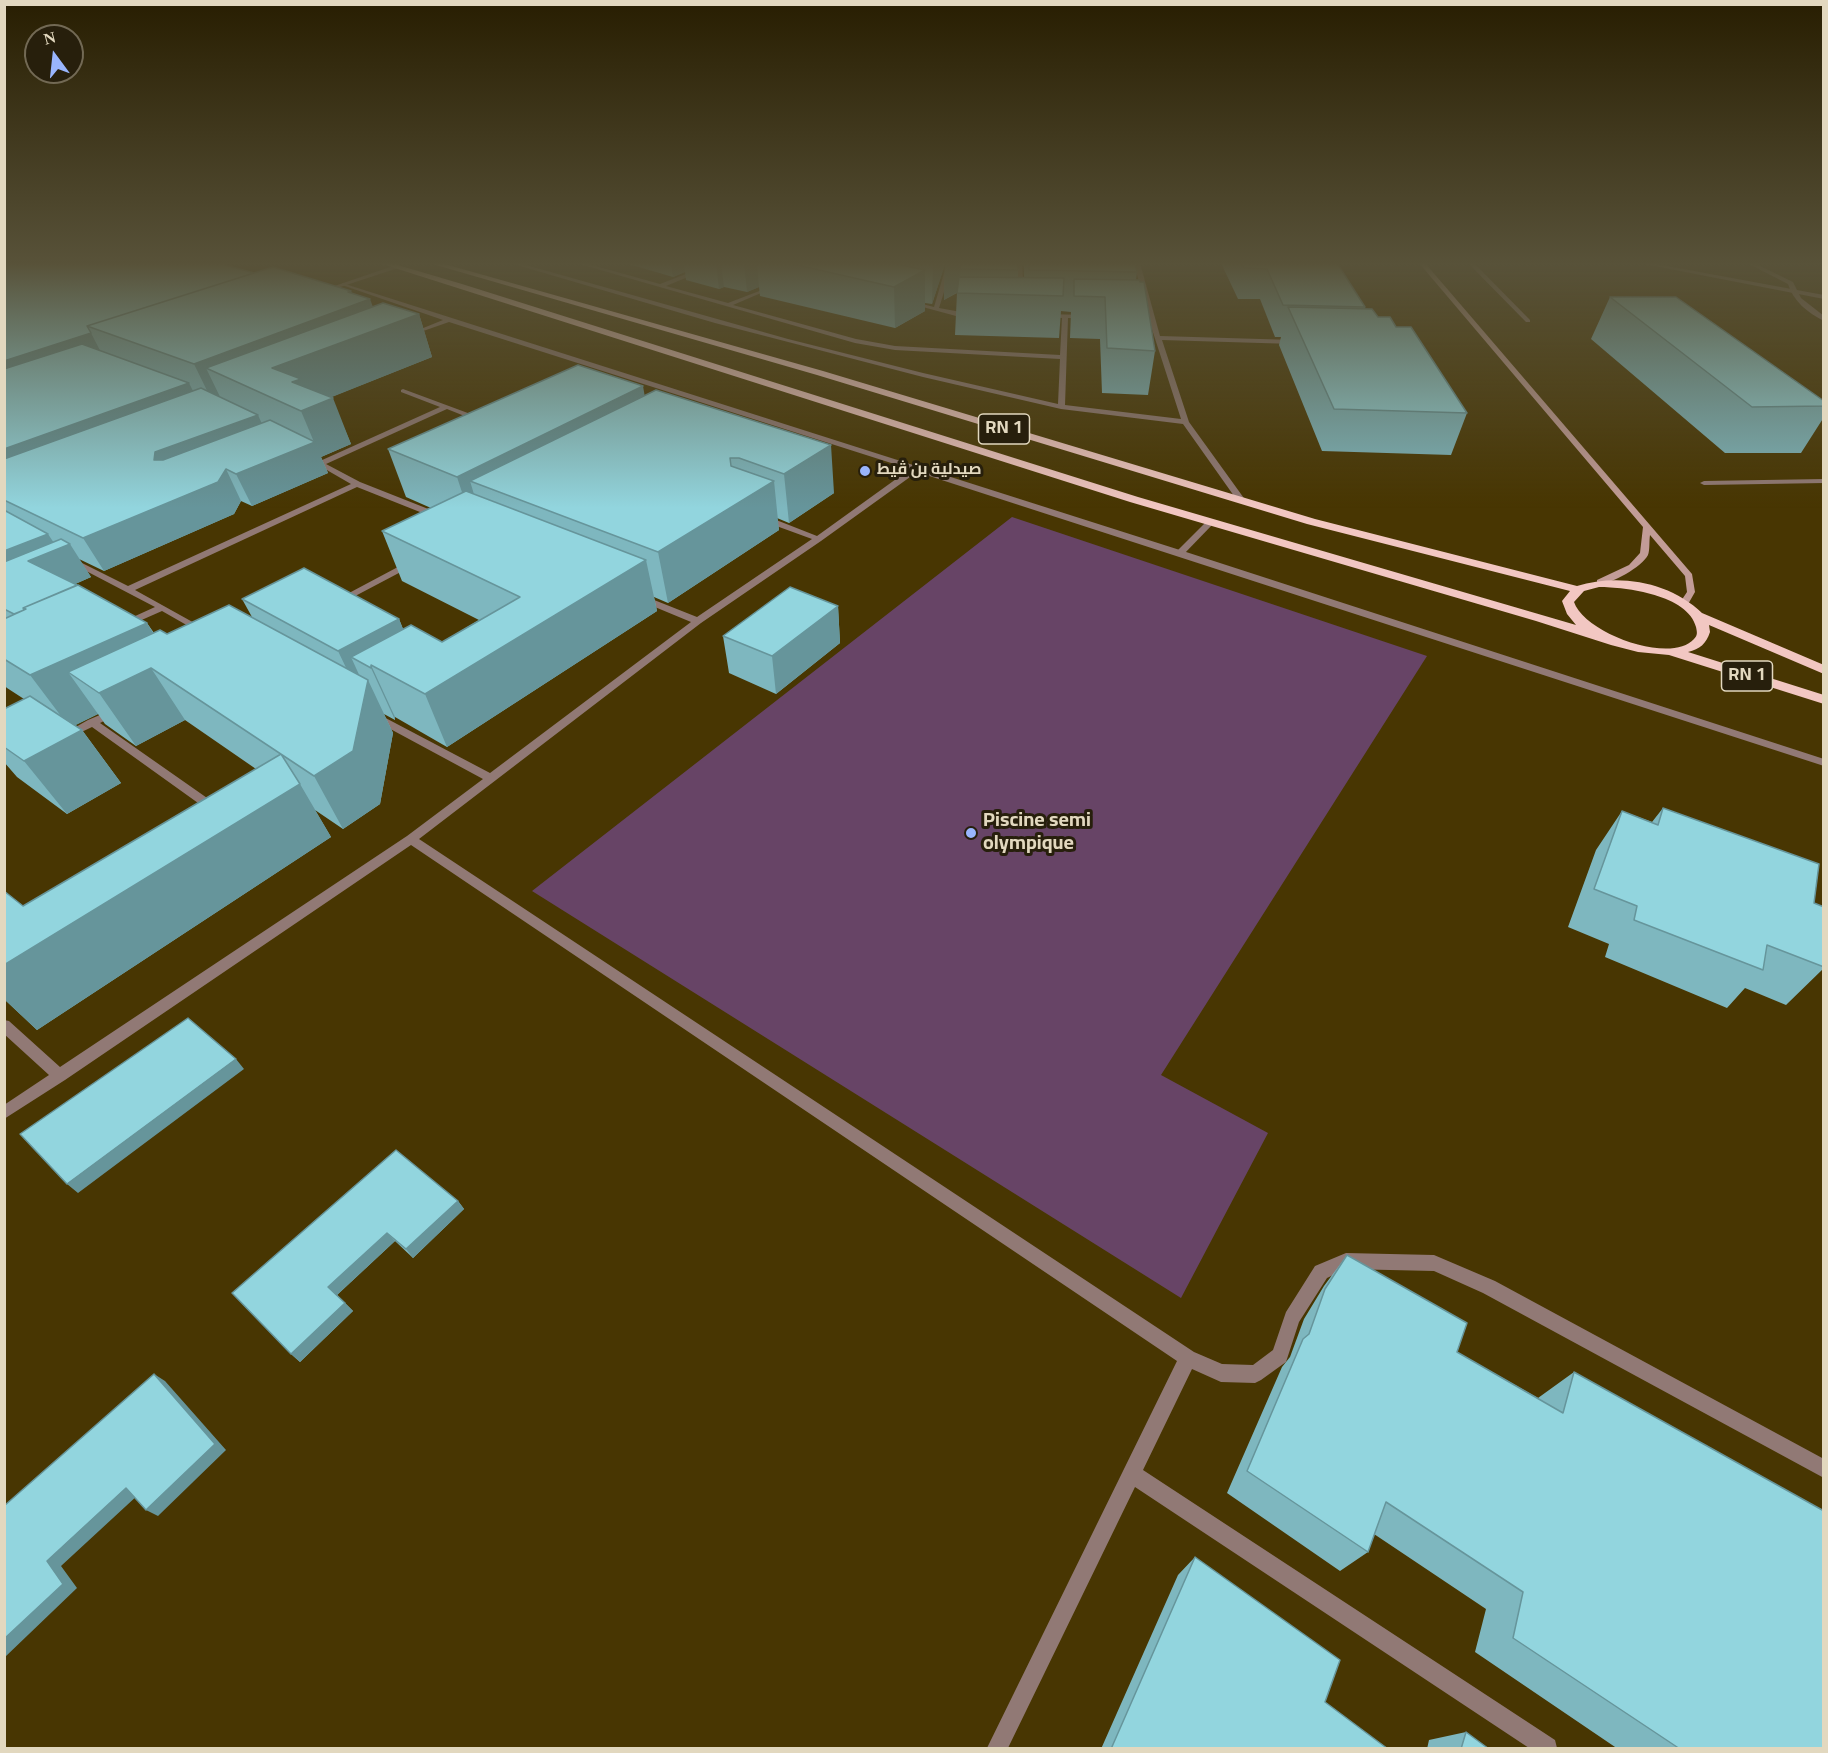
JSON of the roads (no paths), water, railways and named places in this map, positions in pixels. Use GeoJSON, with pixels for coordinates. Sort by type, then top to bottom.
{"type":"FeatureCollection","features":[{"type":"Feature","properties":{"kind":"highway","name":"RN 1"},"geometry":{"type":"LineString","coordinates":[[642,345],[1209,524],[1607,638]]}},
{"type":"Feature","properties":{"kind":"highway","name":"RN 1"},"geometry":{"type":"LineString","coordinates":[[719,345],[870,388],[1242,501],[1482,568],[1576,589]]}},
{"type":"Feature","properties":{"kind":"highway"},"geometry":{"type":"LineString","coordinates":[[1600,582],[1628,583],[1648,588],[1684,604],[1698,616],[1704,626],[1704,636],[1692,646],[1670,651],[1650,650],[1607,638],[1588,628],[1574,616],[1568,601],[1576,589],[1600,582]]}},
{"type":"Feature","properties":{"kind":"highway","name":"RN 1"},"geometry":{"type":"LineString","coordinates":[[1698,616],[1824,670]]}},
{"type":"Feature","properties":{"kind":"highway","name":"RN 1"},"geometry":{"type":"LineString","coordinates":[[1670,651],[1824,700]]}},
{"type":"Feature","properties":{"kind":"main road"},"geometry":{"type":"LineString","coordinates":[[1491,345],[1689,576],[1691,592],[1684,604]]}},
{"type":"Feature","properties":{"kind":"main road"},"geometry":{"type":"LineString","coordinates":[[1600,582],[1632,567],[1644,554],[1646,528]]}},
{"type":"Feature","properties":{"kind":"street"},"geometry":{"type":"LineString","coordinates":[[527,345],[1180,553],[1824,763]]}},
{"type":"Feature","properties":{"kind":"street"},"geometry":{"type":"LineString","coordinates":[[802,345],[953,384],[1061,407],[1185,422]]}},
{"type":"Feature","properties":{"kind":"street"},"geometry":{"type":"LineString","coordinates":[[876,345],[894,348],[1062,357]]}},
{"type":"Feature","properties":{"kind":"street"},"geometry":{"type":"LineString","coordinates":[[1061,407],[1063,345]]}},
{"type":"Feature","properties":{"kind":"street"},"geometry":{"type":"LineString","coordinates":[[1160,345],[1185,422],[1242,501]]}},
{"type":"Feature","properties":{"kind":"street"},"geometry":{"type":"LineString","coordinates":[[403,391],[487,421]]}},
{"type":"Feature","properties":{"kind":"street"},"geometry":{"type":"LineString","coordinates":[[704,410],[714,404]]}},
{"type":"Feature","properties":{"kind":"street"},"geometry":{"type":"LineString","coordinates":[[321,464],[446,407]]}},
{"type":"Feature","properties":{"kind":"street"},"geometry":{"type":"LineString","coordinates":[[302,455],[357,484],[452,521]]}},
{"type":"Feature","properties":{"kind":"street"},"geometry":{"type":"LineString","coordinates":[[4,1113],[411,839],[698,621],[915,469]]}},
{"type":"Feature","properties":{"kind":"street"},"geometry":{"type":"LineString","coordinates":[[1704,483],[1824,482]]}},
{"type":"Feature","properties":{"kind":"street"},"geometry":{"type":"LineString","coordinates":[[129,590],[357,484]]}},
{"type":"Feature","properties":{"kind":"street"},"geometry":{"type":"LineString","coordinates":[[752,514],[818,538]]}},
{"type":"Feature","properties":{"kind":"street"},"geometry":{"type":"LineString","coordinates":[[1180,553],[1209,524]]}},
{"type":"Feature","properties":{"kind":"street"},"geometry":{"type":"LineString","coordinates":[[64,557],[162,607],[209,636]]}},
{"type":"Feature","properties":{"kind":"street"},"geometry":{"type":"LineString","coordinates":[[326,608],[420,558]]}},
{"type":"Feature","properties":{"kind":"street"},"geometry":{"type":"LineString","coordinates":[[72,572],[82,567]]}},
{"type":"Feature","properties":{"kind":"street"},"geometry":{"type":"LineString","coordinates":[[633,595],[698,621]]}},
{"type":"Feature","properties":{"kind":"street"},"geometry":{"type":"LineString","coordinates":[[120,626],[162,607]]}},
{"type":"Feature","properties":{"kind":"street"},"geometry":{"type":"LineString","coordinates":[[373,705],[363,711],[492,779]]}},
{"type":"Feature","properties":{"kind":"street"},"geometry":{"type":"LineString","coordinates":[[53,742],[123,708]]}},
{"type":"Feature","properties":{"kind":"street"},"geometry":{"type":"LineString","coordinates":[[92,722],[226,818]]}},
{"type":"Feature","properties":{"kind":"street"},"geometry":{"type":"LineString","coordinates":[[411,839],[1188,1358],[1221,1373],[1255,1374],[1280,1356],[1292,1318],[1321,1272],[1346,1261],[1434,1263],[1489,1287],[1824,1469]]}},
{"type":"Feature","properties":{"kind":"street"},"geometry":{"type":"LineString","coordinates":[[4,1025],[60,1076]]}},
{"type":"Feature","properties":{"kind":"street"},"geometry":{"type":"LineString","coordinates":[[997,1749],[1188,1358]]}},
{"type":"Feature","properties":{"kind":"street"},"geometry":{"type":"LineString","coordinates":[[1132,1474],[1547,1749]]}},
{"type":"Feature","properties":{"kind":"place","name":"صيدلية بن ڤيط"},"geometry":{"type":"Point","coordinates":[865,471]}},
{"type":"Feature","properties":{"kind":"place","name":"Piscine semi olympique"},"geometry":{"type":"Point","coordinates":[971,833]}}]}
